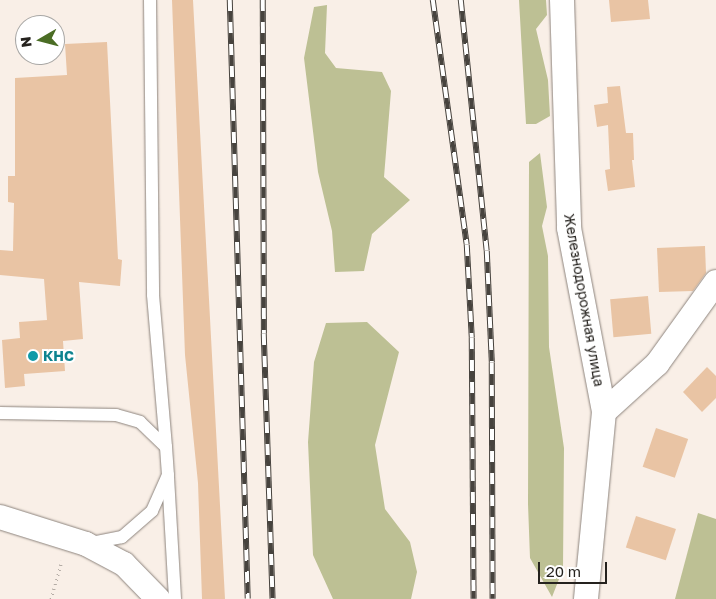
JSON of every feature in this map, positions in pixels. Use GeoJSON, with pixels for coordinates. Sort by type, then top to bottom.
{"type":"FeatureCollection","features":[{"type":"Feature","properties":{"kind":"street","name":"Железнодорожная улица"},"geometry":{"type":"LineString","coordinates":[[562,0],[569,228],[604,412],[586,599]]}},
{"type":"Feature","properties":{"kind":"street"},"geometry":{"type":"LineString","coordinates":[[604,412],[657,364],[716,282]]}},
{"type":"Feature","properties":{"kind":"street"},"geometry":{"type":"LineString","coordinates":[[0,517],[86,544],[124,564],[158,599]]}},
{"type":"Feature","properties":{"kind":"lane"},"geometry":{"type":"LineString","coordinates":[[150,0],[153,295],[166,447],[175,599]]}},
{"type":"Feature","properties":{"kind":"lane"},"geometry":{"type":"LineString","coordinates":[[0,413],[116,415],[140,422],[166,447]]}},
{"type":"Feature","properties":{"kind":"lane"},"geometry":{"type":"LineString","coordinates":[[86,544],[122,537],[152,511],[168,475]]}},
{"type":"Feature","properties":{"kind":"path"},"geometry":{"type":"LineString","coordinates":[[51,599],[64,554]]}},
{"type":"Feature","properties":{"kind":"green space"},"geometry":{"type":"Polygon","coordinates":[[[519,0],[546,0],[547,15],[536,29],[548,80],[550,116],[536,124],[526,124],[519,0]]]}},
{"type":"Feature","properties":{"kind":"green space"},"geometry":{"type":"Polygon","coordinates":[[[327,5],[325,53],[336,68],[382,72],[391,91],[384,177],[410,200],[372,234],[364,271],[335,272],[332,231],[318,172],[304,58],[314,7],[327,5]]]}},
{"type":"Feature","properties":{"kind":"green space"},"geometry":{"type":"Polygon","coordinates":[[[540,153],[547,207],[542,226],[548,256],[549,347],[564,448],[563,569],[552,597],[530,558],[528,504],[529,162],[540,153]]]}},
{"type":"Feature","properties":{"kind":"green space"},"geometry":{"type":"Polygon","coordinates":[[[367,322],[399,352],[375,445],[385,509],[410,542],[417,572],[411,599],[333,599],[313,555],[308,442],[314,362],[326,323],[367,322]]]}},
{"type":"Feature","properties":{"kind":"green space"},"geometry":{"type":"Polygon","coordinates":[[[698,513],[716,519],[716,599],[675,599],[698,513]]]}},
{"type":"Feature","properties":{"kind":"building"},"geometry":{"type":"Polygon","coordinates":[[[172,0],[193,0],[225,599],[202,599],[198,483],[185,355],[172,0]]]}},
{"type":"Feature","properties":{"kind":"building"},"geometry":{"type":"Polygon","coordinates":[[[609,0],[648,0],[650,19],[611,22],[609,0]]]}},
{"type":"Feature","properties":{"kind":"building"},"geometry":{"type":"Polygon","coordinates":[[[107,42],[118,259],[122,260],[120,286],[79,282],[83,339],[63,341],[65,371],[24,374],[25,386],[5,388],[2,340],[20,338],[19,322],[47,320],[44,279],[0,275],[0,250],[13,251],[14,203],[8,202],[8,176],[15,176],[15,78],[67,75],[65,44],[107,42]]]}},
{"type":"Feature","properties":{"kind":"building"},"geometry":{"type":"Polygon","coordinates":[[[620,86],[626,133],[633,133],[634,160],[632,160],[635,187],[608,191],[605,170],[610,169],[608,125],[597,127],[594,105],[608,103],[607,87],[620,86]]]}},
{"type":"Feature","properties":{"kind":"building"},"geometry":{"type":"Polygon","coordinates":[[[705,246],[706,273],[693,291],[659,292],[657,248],[705,246]]]}},
{"type":"Feature","properties":{"kind":"building"},"geometry":{"type":"Polygon","coordinates":[[[648,296],[651,334],[613,337],[610,299],[648,296]]]}},
{"type":"Feature","properties":{"kind":"building"},"geometry":{"type":"Polygon","coordinates":[[[707,367],[716,376],[716,398],[702,412],[683,392],[707,367]]]}},
{"type":"Feature","properties":{"kind":"building"},"geometry":{"type":"Polygon","coordinates":[[[656,428],[688,439],[675,478],[643,467],[656,428]]]}},
{"type":"Feature","properties":{"kind":"building"},"geometry":{"type":"Polygon","coordinates":[[[636,516],[676,529],[666,560],[626,547],[636,516]]]}},
{"type":"Feature","properties":{"kind":"railway"},"geometry":{"type":"LineString","coordinates":[[230,0],[248,599]]}},
{"type":"Feature","properties":{"kind":"railway"},"geometry":{"type":"LineString","coordinates":[[263,0],[264,334],[273,599]]}},
{"type":"Feature","properties":{"kind":"railway"},"geometry":{"type":"LineString","coordinates":[[433,0],[467,245],[472,338],[474,599]]}},
{"type":"Feature","properties":{"kind":"railway"},"geometry":{"type":"LineString","coordinates":[[461,0],[487,251],[492,363],[493,599]]}},
{"type":"Feature","properties":{"kind":"place","name":"КНС"},"geometry":{"type":"Point","coordinates":[33,356]}}]}
